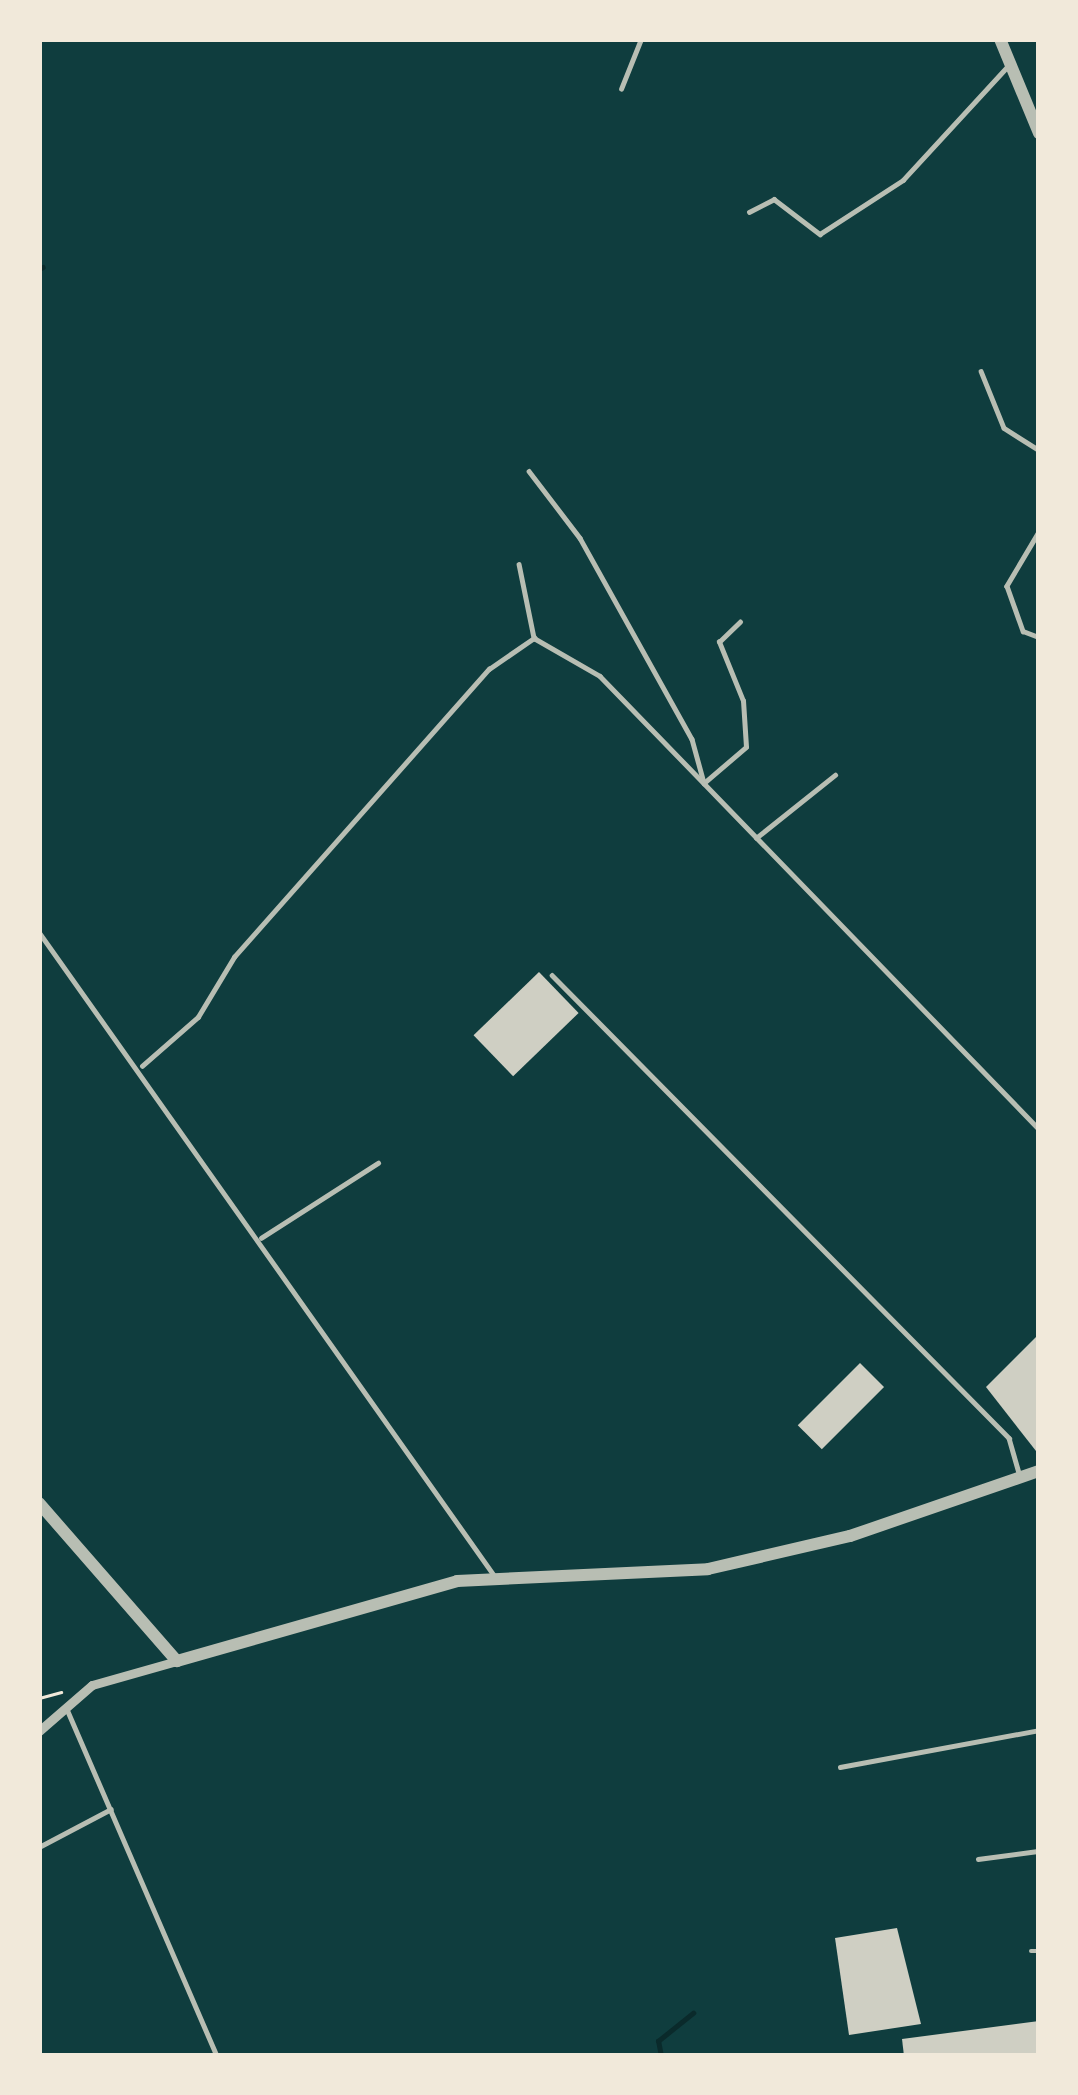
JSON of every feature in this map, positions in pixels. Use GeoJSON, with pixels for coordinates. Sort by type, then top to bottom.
{"type":"FeatureCollection","features":[{"type":"Feature","properties":{"kind":"street"},"geometry":{"type":"LineString","coordinates":[[1000,39],[1039,133]]}},
{"type":"Feature","properties":{"kind":"street"},"geometry":{"type":"LineString","coordinates":[[39,1731],[92,1685],[494,1574],[672,1576],[850,1536],[1039,1471]]}},
{"type":"Feature","properties":{"kind":"street"},"geometry":{"type":"LineString","coordinates":[[39,1503],[177,1661]]}},
{"type":"Feature","properties":{"kind":"lane"},"geometry":{"type":"LineString","coordinates":[[621,89],[641,39]]}},
{"type":"Feature","properties":{"kind":"lane"},"geometry":{"type":"LineString","coordinates":[[749,212],[779,201],[820,234],[903,180],[1008,66]]}},
{"type":"Feature","properties":{"kind":"lane"},"geometry":{"type":"LineString","coordinates":[[981,371],[1004,428],[1039,450]]}},
{"type":"Feature","properties":{"kind":"lane"},"geometry":{"type":"LineString","coordinates":[[530,471],[580,538],[692,739],[704,783]]}},
{"type":"Feature","properties":{"kind":"lane"},"geometry":{"type":"LineString","coordinates":[[1039,532],[1007,586],[1023,631],[1039,637]]}},
{"type":"Feature","properties":{"kind":"lane"},"geometry":{"type":"LineString","coordinates":[[519,564],[534,638],[600,676],[1039,1129]]}},
{"type":"Feature","properties":{"kind":"lane"},"geometry":{"type":"LineString","coordinates":[[704,783],[746,747],[719,643],[740,622]]}},
{"type":"Feature","properties":{"kind":"lane"},"geometry":{"type":"LineString","coordinates":[[142,1066],[198,1017],[234,957],[489,669],[534,638]]}},
{"type":"Feature","properties":{"kind":"lane"},"geometry":{"type":"LineString","coordinates":[[757,838],[835,775]]}},
{"type":"Feature","properties":{"kind":"lane"},"geometry":{"type":"LineString","coordinates":[[39,932],[142,1066],[494,1574]]}},
{"type":"Feature","properties":{"kind":"lane"},"geometry":{"type":"LineString","coordinates":[[553,975],[1010,1438],[1020,1476]]}},
{"type":"Feature","properties":{"kind":"lane"},"geometry":{"type":"LineString","coordinates":[[261,1238],[378,1163]]}},
{"type":"Feature","properties":{"kind":"lane"},"geometry":{"type":"LineString","coordinates":[[66,1707],[217,2056]]}},
{"type":"Feature","properties":{"kind":"lane"},"geometry":{"type":"LineString","coordinates":[[840,1767],[1039,1730]]}},
{"type":"Feature","properties":{"kind":"lane"},"geometry":{"type":"LineString","coordinates":[[39,1847],[110,1810]]}},
{"type":"Feature","properties":{"kind":"lane"},"geometry":{"type":"LineString","coordinates":[[977,1859],[1039,1851]]}},
{"type":"Feature","properties":{"kind":"building"},"geometry":{"type":"Polygon","coordinates":[[[539,972],[579,1013],[513,1076],[474,1035],[539,972]]]}},
{"type":"Feature","properties":{"kind":"building"},"geometry":{"type":"Polygon","coordinates":[[[1039,1334],[1039,1448],[1036,1451],[986,1387],[1039,1334]]]}},
{"type":"Feature","properties":{"kind":"building"},"geometry":{"type":"Polygon","coordinates":[[[860,1363],[884,1387],[822,1449],[798,1425],[860,1363]]]}},
{"type":"Feature","properties":{"kind":"building"},"geometry":{"type":"Polygon","coordinates":[[[897,1928],[921,2024],[849,2035],[835,1938],[897,1928]]]}},
{"type":"Feature","properties":{"kind":"building"},"geometry":{"type":"Polygon","coordinates":[[[1039,2021],[1039,2056],[904,2056],[902,2039],[1039,2021]]]}},
{"type":"Feature","properties":{"kind":"waterway"},"geometry":{"type":"LineString","coordinates":[[39,269],[43,267]]}},
{"type":"Feature","properties":{"kind":"waterway"},"geometry":{"type":"LineString","coordinates":[[661,2056],[658,2041],[693,2013]]}}]}
